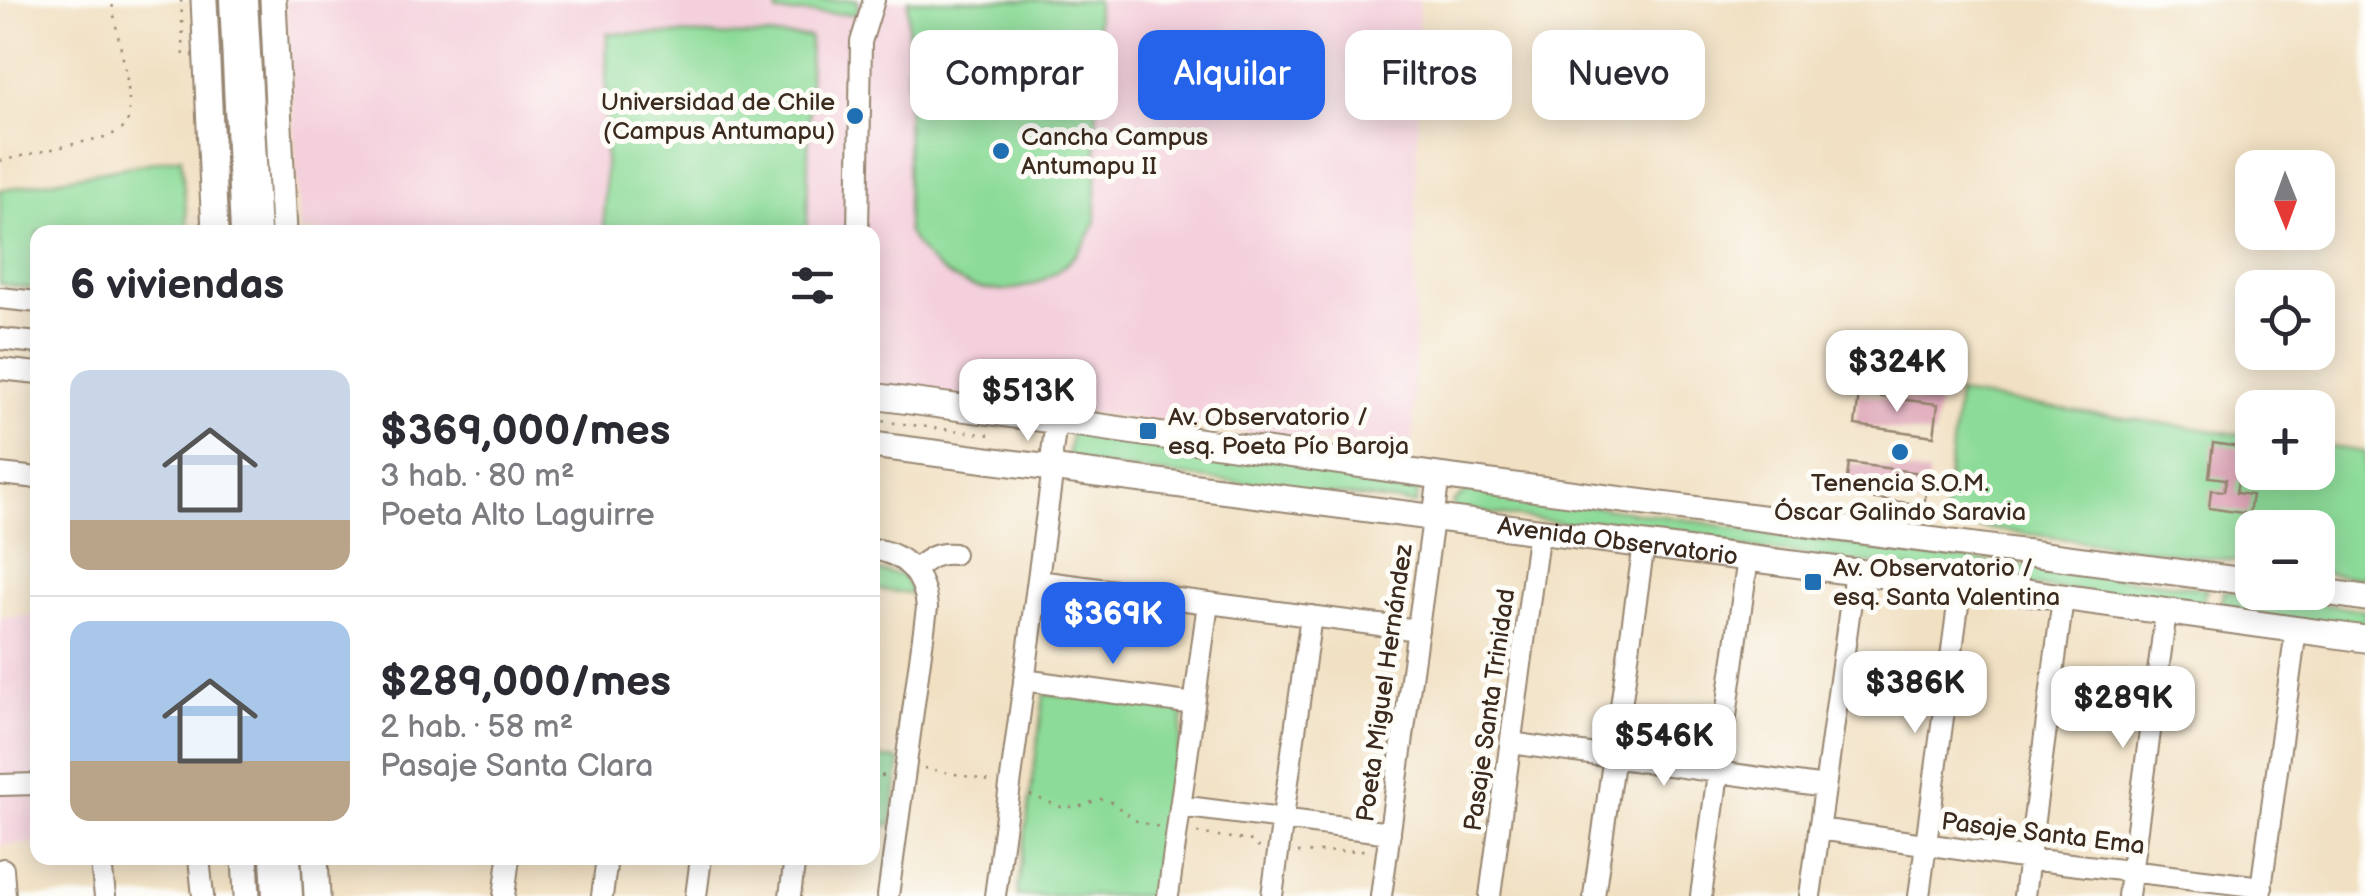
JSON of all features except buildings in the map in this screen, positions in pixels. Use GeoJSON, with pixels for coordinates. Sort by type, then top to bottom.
{"type":"FeatureCollection","features":[{"type":"Feature","properties":{"kind":"main road"},"geometry":{"type":"LineString","coordinates":[[204,0],[215,225]]}},
{"type":"Feature","properties":{"kind":"main road"},"geometry":{"type":"LineString","coordinates":[[273,0],[284,225]]}},
{"type":"Feature","properties":{"kind":"main road","name":"Avenida Observatorio"},"geometry":{"type":"LineString","coordinates":[[880,397],[1439,476],[2235,580]]}},
{"type":"Feature","properties":{"kind":"main road","name":"Avenida Observatorio"},"geometry":{"type":"LineString","coordinates":[[880,445],[1961,583],[2365,639]]}},
{"type":"Feature","properties":{"kind":"main road"},"geometry":{"type":"LineString","coordinates":[[2220,619],[2212,609],[2212,596],[2220,584],[2235,582]]}},
{"type":"Feature","properties":{"kind":"main road"},"geometry":{"type":"LineString","coordinates":[[2335,594],[2365,598]]}},
{"type":"Feature","properties":{"kind":"main road"},"geometry":{"type":"LineString","coordinates":[[245,865],[247,896]]}},
{"type":"Feature","properties":{"kind":"main road"},"geometry":{"type":"LineString","coordinates":[[315,865],[317,896]]}},
{"type":"Feature","properties":{"kind":"street"},"geometry":{"type":"LineString","coordinates":[[230,0],[241,225]]}},
{"type":"Feature","properties":{"kind":"street"},"geometry":{"type":"LineString","coordinates":[[247,0],[260,225]]}},
{"type":"Feature","properties":{"kind":"street"},"geometry":{"type":"LineString","coordinates":[[858,225],[861,42],[874,0]]}},
{"type":"Feature","properties":{"kind":"street"},"geometry":{"type":"LineString","coordinates":[[0,298],[30,301]]}},
{"type":"Feature","properties":{"kind":"street"},"geometry":{"type":"LineString","coordinates":[[0,339],[30,342]]}},
{"type":"Feature","properties":{"kind":"street"},"geometry":{"type":"LineString","coordinates":[[0,369],[30,372]]}},
{"type":"Feature","properties":{"kind":"street"},"geometry":{"type":"LineString","coordinates":[[994,896],[1053,468],[1062,454],[1061,422]]}},
{"type":"Feature","properties":{"kind":"street"},"geometry":{"type":"LineString","coordinates":[[0,474],[30,477]]}},
{"type":"Feature","properties":{"kind":"street","name":"Poeta Miguel Hernández"},"geometry":{"type":"LineString","coordinates":[[1381,896],[1439,476]]}},
{"type":"Feature","properties":{"kind":"street","name":"Pasaje Santa Trinidad"},"geometry":{"type":"LineString","coordinates":[[1490,896],[1539,530]]}},
{"type":"Feature","properties":{"kind":"street"},"geometry":{"type":"LineString","coordinates":[[1594,896],[1644,544]]}},
{"type":"Feature","properties":{"kind":"street"},"geometry":{"type":"LineString","coordinates":[[880,551],[892,554],[914,570],[923,586],[926,608],[888,896]]}},
{"type":"Feature","properties":{"kind":"street"},"geometry":{"type":"LineString","coordinates":[[914,570],[931,556],[954,554]]}},
{"type":"Feature","properties":{"kind":"street"},"geometry":{"type":"LineString","coordinates":[[1700,896],[1748,558]]}},
{"type":"Feature","properties":{"kind":"street"},"geometry":{"type":"LineString","coordinates":[[1810,896],[1855,572]]}},
{"type":"Feature","properties":{"kind":"street"},"geometry":{"type":"LineString","coordinates":[[1038,581],[1418,630]]}},
{"type":"Feature","properties":{"kind":"street"},"geometry":{"type":"LineString","coordinates":[[1919,896],[1961,583]]}},
{"type":"Feature","properties":{"kind":"street"},"geometry":{"type":"LineString","coordinates":[[2024,896],[2063,598]]}},
{"type":"Feature","properties":{"kind":"street"},"geometry":{"type":"LineString","coordinates":[[1168,896],[1208,603]]}},
{"type":"Feature","properties":{"kind":"street"},"geometry":{"type":"LineString","coordinates":[[2128,896],[2166,612]]}},
{"type":"Feature","properties":{"kind":"street"},"geometry":{"type":"LineString","coordinates":[[1272,896],[1311,616]]}},
{"type":"Feature","properties":{"kind":"street"},"geometry":{"type":"LineString","coordinates":[[2261,892],[2296,630]]}},
{"type":"Feature","properties":{"kind":"street"},"geometry":{"type":"LineString","coordinates":[[1024,680],[1194,704]]}},
{"type":"Feature","properties":{"kind":"street"},"geometry":{"type":"LineString","coordinates":[[1511,743],[1825,787]]}},
{"type":"Feature","properties":{"kind":"street"},"geometry":{"type":"LineString","coordinates":[[0,785],[30,784]]}},
{"type":"Feature","properties":{"kind":"street"},"geometry":{"type":"LineString","coordinates":[[1180,806],[1283,819],[1389,842]]}},
{"type":"Feature","properties":{"kind":"street","name":"Pasaje Santa Ema"},"geometry":{"type":"LineString","coordinates":[[1819,829],[2261,892]]}},
{"type":"Feature","properties":{"kind":"street"},"geometry":{"type":"LineString","coordinates":[[101,865],[104,896]]}},
{"type":"Feature","properties":{"kind":"street"},"geometry":{"type":"LineString","coordinates":[[200,865],[203,896]]}},
{"type":"Feature","properties":{"kind":"street"},"geometry":{"type":"LineString","coordinates":[[271,865],[273,896]]}},
{"type":"Feature","properties":{"kind":"street"},"geometry":{"type":"LineString","coordinates":[[290,865],[292,896]]}},
{"type":"Feature","properties":{"kind":"street"},"geometry":{"type":"LineString","coordinates":[[504,896],[509,865]]}},
{"type":"Feature","properties":{"kind":"street"},"geometry":{"type":"LineString","coordinates":[[602,896],[606,865]]}},
{"type":"Feature","properties":{"kind":"street"},"geometry":{"type":"LineString","coordinates":[[696,896],[700,865]]}},
{"type":"Feature","properties":{"kind":"street"},"geometry":{"type":"LineString","coordinates":[[790,896],[794,865]]}},
{"type":"Feature","properties":{"kind":"street"},"geometry":{"type":"LineString","coordinates":[[2,870],[6,896]]}},
{"type":"Feature","properties":{"kind":"path"},"geometry":{"type":"LineString","coordinates":[[0,161],[109,136],[126,127],[129,98],[112,0]]}},
{"type":"Feature","properties":{"kind":"path"},"geometry":{"type":"LineString","coordinates":[[880,777],[906,764],[1010,785],[1062,808],[1108,800],[1138,822],[1252,841],[1260,849],[1278,854],[1371,850],[1389,842]]}},
{"type":"Feature","properties":{"kind":"shaded area","name":"Universidad de Chile (Campus Antumapu)"},"geometry":{"type":"Polygon","coordinates":[[[286,0],[1419,0],[1419,30],[1345,30],[1345,120],[1417,120],[1413,454],[880,386],[880,225],[301,225],[286,0]]]}},
{"type":"Feature","properties":{"kind":"shaded area"},"geometry":{"type":"Polygon","coordinates":[[[30,616],[30,844],[0,845],[0,618],[30,616]]]}},
{"type":"Feature","properties":{"kind":"green space"},"geometry":{"type":"Polygon","coordinates":[[[776,0],[858,0],[858,14],[777,13],[776,0]]]}},
{"type":"Feature","properties":{"kind":"green space","name":"Cancha Campus Antumapu II"},"geometry":{"type":"Polygon","coordinates":[[[908,0],[1097,0],[1097,30],[910,30],[910,120],[1096,120],[1096,221],[1079,250],[1057,271],[1032,285],[1005,290],[977,288],[951,277],[927,258],[907,231],[908,0]]]}},
{"type":"Feature","properties":{"kind":"green space"},"geometry":{"type":"Polygon","coordinates":[[[607,33],[810,37],[807,225],[604,225],[607,33]]]}},
{"type":"Feature","properties":{"kind":"green space"},"geometry":{"type":"Polygon","coordinates":[[[181,157],[187,225],[30,225],[30,288],[0,284],[0,190],[181,157]]]}},
{"type":"Feature","properties":{"kind":"green space"},"geometry":{"type":"Polygon","coordinates":[[[1958,394],[2235,434],[2235,490],[2335,490],[2335,448],[2365,452],[2365,579],[2335,575],[2335,510],[2235,510],[2235,561],[1943,523],[1958,394]]]}},
{"type":"Feature","properties":{"kind":"green space"},"geometry":{"type":"Polygon","coordinates":[[[1072,425],[1422,474],[1416,504],[1067,462],[1072,425]]]}},
{"type":"Feature","properties":{"kind":"green space"},"geometry":{"type":"Polygon","coordinates":[[[1470,489],[1769,534],[2208,589],[2203,597],[2205,609],[1457,509],[1452,503],[1470,489]]]}},
{"type":"Feature","properties":{"kind":"green space"},"geometry":{"type":"Polygon","coordinates":[[[880,571],[901,575],[914,594],[880,590],[880,571]]]}},
{"type":"Feature","properties":{"kind":"green space"},"geometry":{"type":"Polygon","coordinates":[[[2224,591],[2235,592],[2235,610],[2335,610],[2335,606],[2365,610],[2364,629],[2221,611],[2224,591]]]}},
{"type":"Feature","properties":{"kind":"green space"},"geometry":{"type":"Polygon","coordinates":[[[1044,694],[1184,709],[1160,896],[1017,896],[1044,694]]]}},
{"type":"Feature","properties":{"kind":"green space"},"geometry":{"type":"Polygon","coordinates":[[[880,757],[900,760],[891,825],[880,823],[880,757]]]}},
{"type":"Feature","properties":{"kind":"place","name":"Universidad de Chile (Campus Antumapu)"},"geometry":{"type":"Point","coordinates":[855,116]}},
{"type":"Feature","properties":{"kind":"place","name":"Cancha Campus Antumapu II"},"geometry":{"type":"Point","coordinates":[1001,151]}},
{"type":"Feature","properties":{"kind":"place","name":"Av. Observatorio / esq. Poeta Pío Baroja"},"geometry":{"type":"Point","coordinates":[1148,431]}},
{"type":"Feature","properties":{"kind":"place","name":"Tenencia S.O.M. Óscar Galindo Saravia"},"geometry":{"type":"Point","coordinates":[1900,452]}},
{"type":"Feature","properties":{"kind":"place","name":"Av. Observatorio / esq. Santa Valentina"},"geometry":{"type":"Point","coordinates":[1813,582]}}]}
